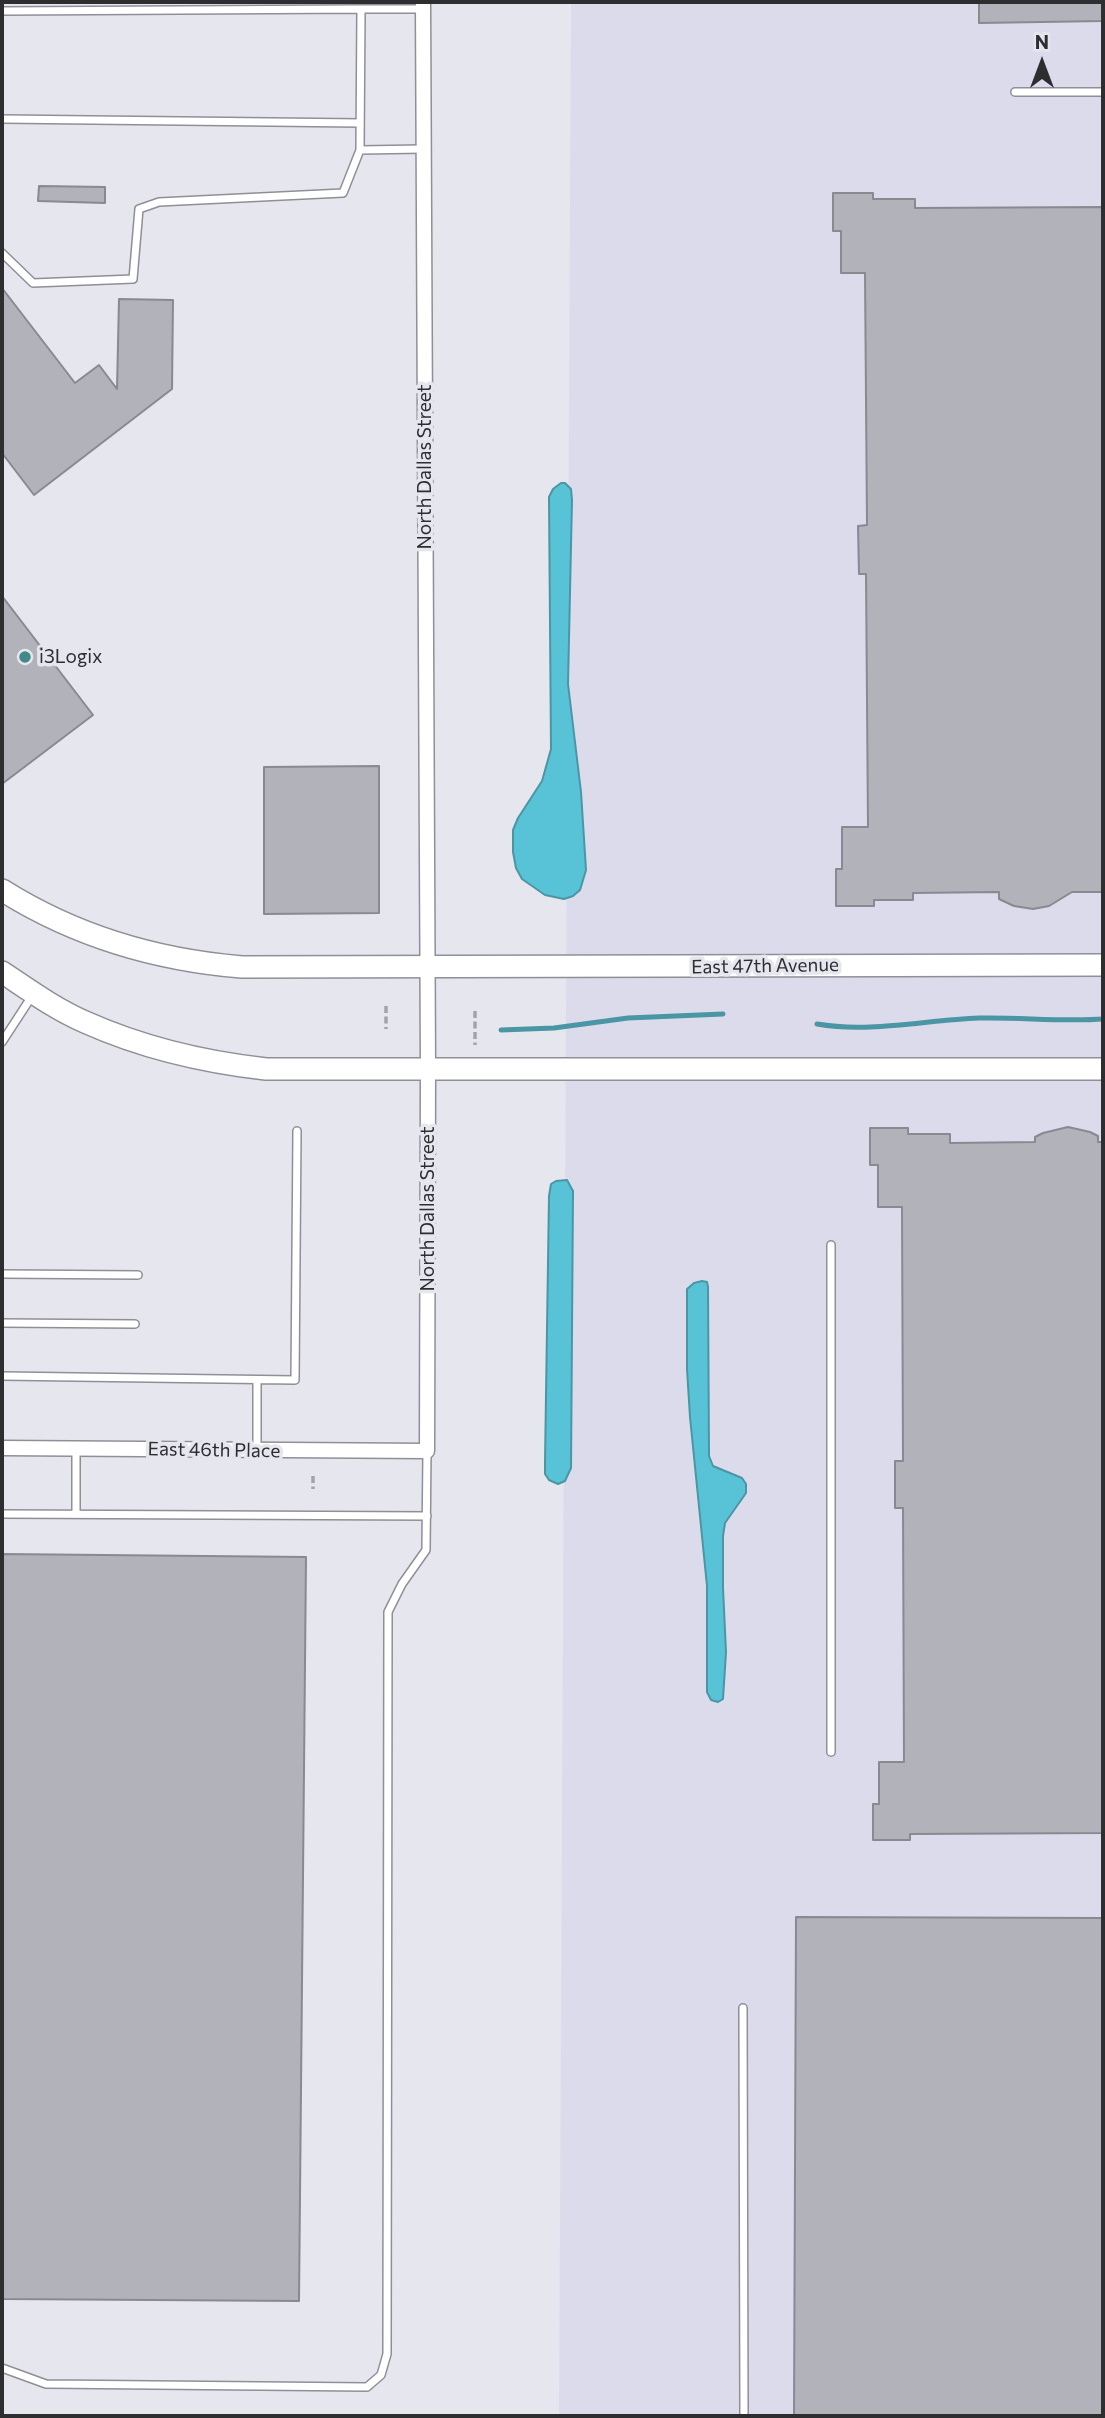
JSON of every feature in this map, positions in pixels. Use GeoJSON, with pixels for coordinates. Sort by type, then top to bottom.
{"type":"FeatureCollection","features":[{"type":"Feature","properties":{"kind":"main road","name":"East 47th Avenue"},"geometry":{"type":"LineString","coordinates":[[2,890],[40,912],[122,945],[177,959],[242,967],[1103,965]]}},
{"type":"Feature","properties":{"kind":"main road"},"geometry":{"type":"LineString","coordinates":[[2,972],[84,1022],[148,1047],[223,1064],[291,1070],[1103,1069]]}},
{"type":"Feature","properties":{"kind":"street","name":"North Dallas Street"},"geometry":{"type":"LineString","coordinates":[[423,5],[427,1451]]}},
{"type":"Feature","properties":{"kind":"street","name":"East 46th Place"},"geometry":{"type":"LineString","coordinates":[[2,1448],[427,1451]]}},
{"type":"Feature","properties":{"kind":"lane"},"geometry":{"type":"LineString","coordinates":[[2,10],[361,9],[423,5]]}},
{"type":"Feature","properties":{"kind":"lane"},"geometry":{"type":"LineString","coordinates":[[2,253],[33,283],[134,279],[139,209],[159,202],[343,193],[360,150],[361,9]]}},
{"type":"Feature","properties":{"kind":"lane"},"geometry":{"type":"LineString","coordinates":[[1015,92],[1103,92]]}},
{"type":"Feature","properties":{"kind":"lane"},"geometry":{"type":"LineString","coordinates":[[2,119],[360,123]]}},
{"type":"Feature","properties":{"kind":"lane"},"geometry":{"type":"LineString","coordinates":[[360,150],[423,149]]}},
{"type":"Feature","properties":{"kind":"lane"},"geometry":{"type":"LineString","coordinates":[[2,1042],[34,993]]}},
{"type":"Feature","properties":{"kind":"lane"},"geometry":{"type":"LineString","coordinates":[[2,1376],[295,1380],[297,1131]]}},
{"type":"Feature","properties":{"kind":"lane"},"geometry":{"type":"LineString","coordinates":[[831,1245],[831,1752]]}},
{"type":"Feature","properties":{"kind":"lane"},"geometry":{"type":"LineString","coordinates":[[2,1274],[138,1275]]}},
{"type":"Feature","properties":{"kind":"lane"},"geometry":{"type":"LineString","coordinates":[[2,1323],[135,1324]]}},
{"type":"Feature","properties":{"kind":"lane"},"geometry":{"type":"LineString","coordinates":[[257,1380],[257,1450]]}},
{"type":"Feature","properties":{"kind":"lane"},"geometry":{"type":"LineString","coordinates":[[76,1449],[76,1514]]}},
{"type":"Feature","properties":{"kind":"lane"},"geometry":{"type":"LineString","coordinates":[[2,2368],[46,2384],[366,2387],[381,2375],[387,2354],[388,1612],[402,1584],[426,1550],[427,1451]]}},
{"type":"Feature","properties":{"kind":"lane"},"geometry":{"type":"LineString","coordinates":[[2,1514],[427,1516]]}},
{"type":"Feature","properties":{"kind":"lane"},"geometry":{"type":"LineString","coordinates":[[743,2008],[744,2416]]}},
{"type":"Feature","properties":{"kind":"path"},"geometry":{"type":"LineString","coordinates":[[386,1006],[386,1029]]}},
{"type":"Feature","properties":{"kind":"path"},"geometry":{"type":"LineString","coordinates":[[475,1011],[475,1045]]}},
{"type":"Feature","properties":{"kind":"path"},"geometry":{"type":"LineString","coordinates":[[313,1476],[313,1489]]}},
{"type":"Feature","properties":{"kind":"shaded area"},"geometry":{"type":"Polygon","coordinates":[[[571,2],[1103,2],[1103,2416],[559,2416],[571,2]]]}},
{"type":"Feature","properties":{"kind":"water"},"geometry":{"type":"Polygon","coordinates":[[[561,483],[571,489],[572,500],[568,684],[581,792],[586,870],[580,890],[564,899],[545,895],[522,879],[516,868],[513,852],[513,830],[542,781],[551,749],[549,497],[553,489],[561,483]]]}},
{"type":"Feature","properties":{"kind":"water"},"geometry":{"type":"Polygon","coordinates":[[[567,1180],[573,1191],[571,1468],[565,1481],[558,1484],[549,1480],[545,1474],[549,1196],[551,1184],[567,1180]]]}},
{"type":"Feature","properties":{"kind":"water"},"geometry":{"type":"Polygon","coordinates":[[[702,1281],[707,1282],[708,1287],[709,1456],[713,1466],[742,1478],[746,1484],[746,1493],[725,1523],[723,1536],[726,1652],[723,1699],[718,1702],[711,1700],[707,1692],[707,1586],[687,1369],[687,1289],[702,1281]]]}},
{"type":"Feature","properties":{"kind":"building"},"geometry":{"type":"Polygon","coordinates":[[[979,2],[1103,2],[1103,21],[979,23],[979,2]]]}},
{"type":"Feature","properties":{"kind":"building"},"geometry":{"type":"Polygon","coordinates":[[[39,186],[105,187],[105,203],[38,201],[39,186]]]}},
{"type":"Feature","properties":{"kind":"building"},"geometry":{"type":"Polygon","coordinates":[[[833,193],[873,193],[873,199],[915,199],[915,208],[1103,207],[1103,892],[1072,892],[1049,906],[1033,909],[1014,906],[999,899],[999,892],[913,893],[913,900],[874,900],[874,906],[836,906],[836,869],[842,869],[842,827],[868,827],[866,574],[859,574],[858,526],[867,525],[865,273],[841,273],[841,231],[833,231],[833,193]]]}},
{"type":"Feature","properties":{"kind":"building"},"geometry":{"type":"Polygon","coordinates":[[[2,288],[75,383],[99,365],[117,389],[119,299],[173,300],[172,389],[34,495],[2,453],[2,288]]]}},
{"type":"Feature","properties":{"kind":"building","name":"i3Logix"},"geometry":{"type":"Polygon","coordinates":[[[2,596],[93,715],[2,784],[2,596]]]}},
{"type":"Feature","properties":{"kind":"building"},"geometry":{"type":"Polygon","coordinates":[[[379,766],[379,913],[264,914],[264,767],[379,766]]]}},
{"type":"Feature","properties":{"kind":"building"},"geometry":{"type":"Polygon","coordinates":[[[1068,1127],[1090,1132],[1098,1136],[1098,1142],[1103,1142],[1103,1833],[910,1834],[910,1840],[873,1840],[873,1804],[879,1804],[879,1762],[904,1762],[903,1508],[895,1508],[895,1461],[903,1461],[902,1207],[878,1207],[878,1165],[870,1165],[870,1128],[908,1128],[908,1134],[950,1134],[950,1143],[1035,1142],[1035,1137],[1043,1133],[1068,1127]]]}},
{"type":"Feature","properties":{"kind":"building"},"geometry":{"type":"Polygon","coordinates":[[[2,1554],[306,1557],[299,2301],[2,2299],[2,1554]]]}},
{"type":"Feature","properties":{"kind":"building"},"geometry":{"type":"Polygon","coordinates":[[[796,1917],[1103,1918],[1103,2416],[794,2416],[796,1917]]]}},
{"type":"Feature","properties":{"kind":"waterway"},"geometry":{"type":"LineString","coordinates":[[501,1030],[554,1028],[628,1018],[723,1014]]}},
{"type":"Feature","properties":{"kind":"waterway"},"geometry":{"type":"LineString","coordinates":[[817,1024],[857,1027],[979,1018],[1103,1019]]}},
{"type":"Feature","properties":{"kind":"place","name":"i3Logix"},"geometry":{"type":"Point","coordinates":[25,657]}}]}
